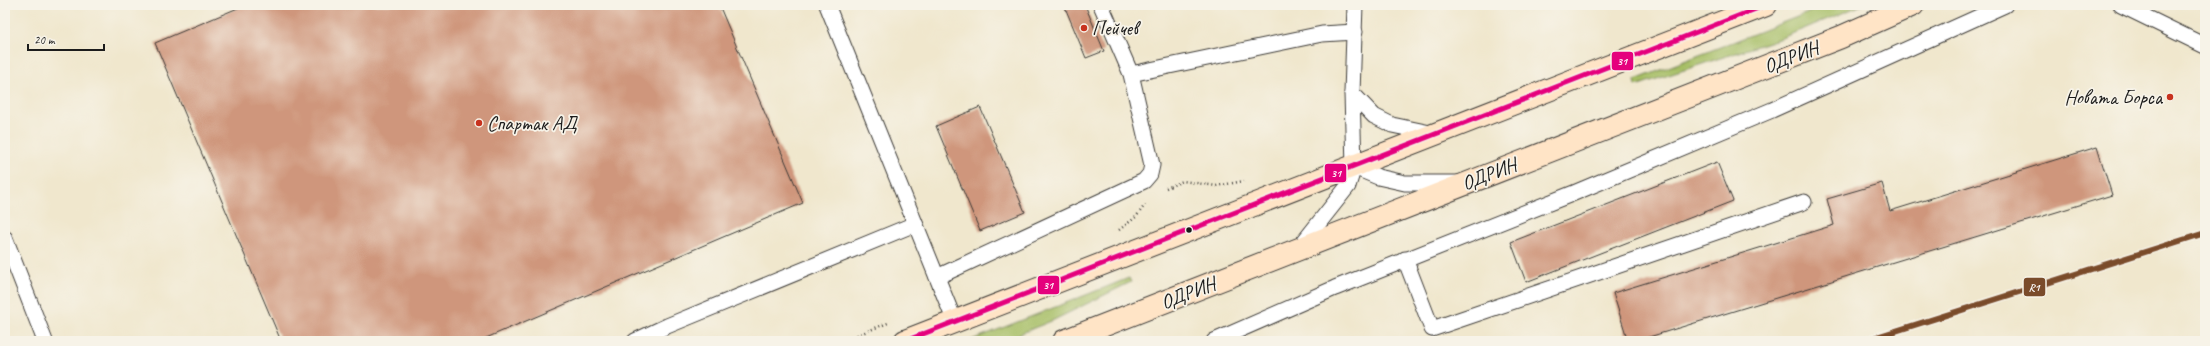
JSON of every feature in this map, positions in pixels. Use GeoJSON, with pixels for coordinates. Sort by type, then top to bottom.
{"type":"FeatureCollection","features":[{"type":"Feature","properties":{"kind":"main road"},"geometry":{"type":"LineString","coordinates":[[905,341],[1766,5]]}},
{"type":"Feature","properties":{"kind":"main road","name":"ОДРИН"},"geometry":{"type":"LineString","coordinates":[[1064,341],[1841,37],[1913,5]]}},
{"type":"Feature","properties":{"kind":"lane"},"geometry":{"type":"LineString","coordinates":[[827,5],[955,322]]}},
{"type":"Feature","properties":{"kind":"lane"},"geometry":{"type":"LineString","coordinates":[[936,277],[1144,181],[1150,174],[1152,165],[1130,74],[1101,5]]}},
{"type":"Feature","properties":{"kind":"lane"},"geometry":{"type":"LineString","coordinates":[[1297,250],[1340,198],[1348,186],[1354,167],[1352,93],[1355,5]]}},
{"type":"Feature","properties":{"kind":"lane"},"geometry":{"type":"LineString","coordinates":[[1214,341],[1405,259],[1574,193],[1772,110],[2005,5]]}},
{"type":"Feature","properties":{"kind":"lane"},"geometry":{"type":"LineString","coordinates":[[2121,5],[2205,46]]}},
{"type":"Feature","properties":{"kind":"lane"},"geometry":{"type":"LineString","coordinates":[[1130,74],[1322,34],[1354,32]]}},
{"type":"Feature","properties":{"kind":"lane"},"geometry":{"type":"LineString","coordinates":[[1352,93],[1374,116],[1392,125],[1435,134]]}},
{"type":"Feature","properties":{"kind":"lane"},"geometry":{"type":"LineString","coordinates":[[1354,167],[1378,177],[1404,183],[1467,183]]}},
{"type":"Feature","properties":{"kind":"lane"},"geometry":{"type":"LineString","coordinates":[[1405,259],[1434,335],[1804,202]]}},
{"type":"Feature","properties":{"kind":"lane"},"geometry":{"type":"LineString","coordinates":[[635,341],[667,326],[915,224]]}},
{"type":"Feature","properties":{"kind":"lane"},"geometry":{"type":"LineString","coordinates":[[5,238],[45,341]]}},
{"type":"Feature","properties":{"kind":"green space"},"geometry":{"type":"Polygon","coordinates":[[[1828,5],[1862,5],[1784,37],[1636,86],[1635,80],[1828,5]]]}},
{"type":"Feature","properties":{"kind":"green space"},"geometry":{"type":"Polygon","coordinates":[[[1129,278],[1131,282],[1054,320],[1002,341],[969,341],[1129,278]]]}},
{"type":"Feature","properties":{"kind":"building","name":"Спартак АД"},"geometry":{"type":"Polygon","coordinates":[[[245,5],[719,5],[803,203],[479,341],[281,341],[155,43],[245,5]]]}},
{"type":"Feature","properties":{"kind":"building","name":"Пейчев"},"geometry":{"type":"Polygon","coordinates":[[[1064,5],[1085,5],[1104,51],[1086,58],[1064,5]]]}},
{"type":"Feature","properties":{"kind":"building"},"geometry":{"type":"Polygon","coordinates":[[[980,107],[1025,212],[980,231],[936,126],[980,107]]]}},
{"type":"Feature","properties":{"kind":"building"},"geometry":{"type":"Polygon","coordinates":[[[2097,147],[2112,195],[1636,341],[1628,341],[1613,293],[1834,225],[1827,199],[1882,183],[1890,211],[2097,147]]]}},
{"type":"Feature","properties":{"kind":"building"},"geometry":{"type":"Polygon","coordinates":[[[1717,162],[1733,201],[1526,282],[1511,242],[1717,162]]]}},
{"type":"Feature","properties":{"kind":"railway"},"geometry":{"type":"LineString","coordinates":[[1864,341],[2205,233]]}},
{"type":"Feature","properties":{"kind":"transit line","name":"31"},"geometry":{"type":"LineString","coordinates":[[905,341],[1766,5]]}},
{"type":"Feature","properties":{"kind":"transit line","name":"R1"},"geometry":{"type":"LineString","coordinates":[[1864,341],[2205,233]]}},
{"type":"Feature","properties":{"kind":"place","name":"Пейчев"},"geometry":{"type":"Point","coordinates":[1084,28]}},
{"type":"Feature","properties":{"kind":"place","name":"Новата Борса"},"geometry":{"type":"Point","coordinates":[2170,97]}},
{"type":"Feature","properties":{"kind":"place","name":"Спартак АД"},"geometry":{"type":"Point","coordinates":[479,123]}}]}
